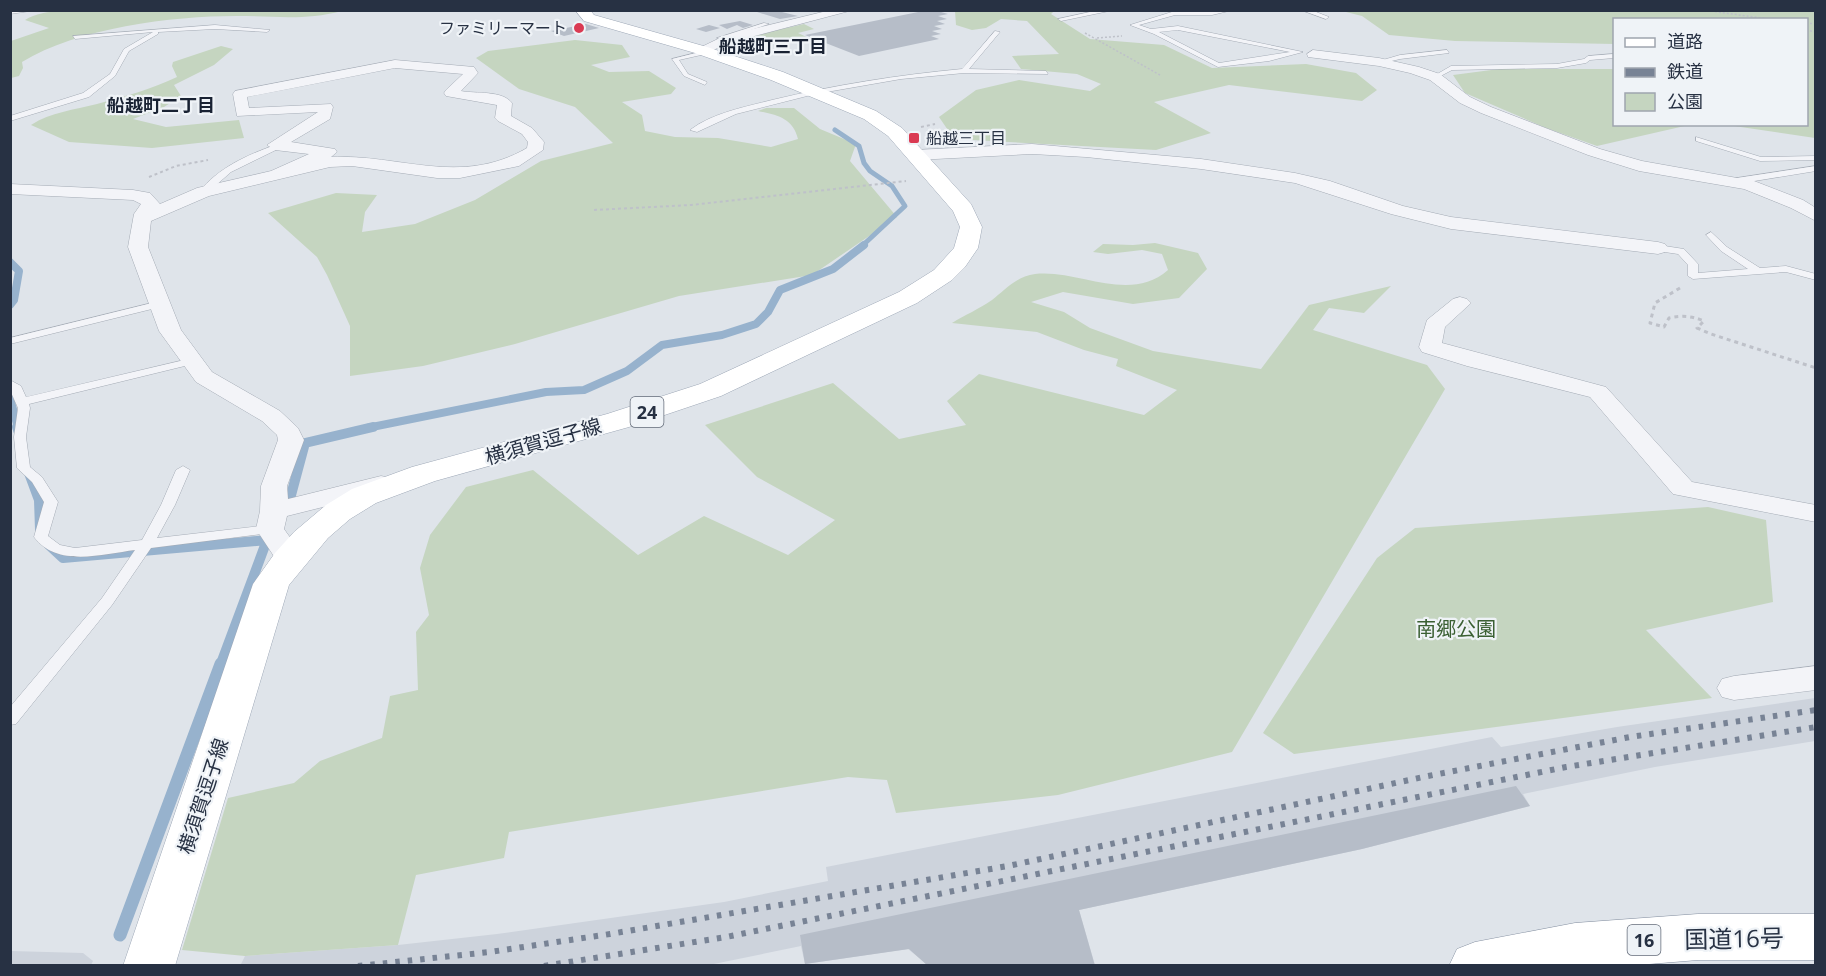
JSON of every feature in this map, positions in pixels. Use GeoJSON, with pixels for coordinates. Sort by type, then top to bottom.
{"type":"FeatureCollection","features":[{"type":"Feature","properties":{"kind":"main road","name":"横須賀逗子線"},"geometry":{"type":"LineString","coordinates":[[148,966],[271,584],[289,557],[318,528],[350,504],[381,488],[668,406],[719,386],[877,314],[919,292],[948,270],[965,249],[972,226],[963,209],[895,132],[870,115],[713,47],[591,14]]}},
{"type":"Feature","properties":{"kind":"main road","name":"国道16号"},"geometry":{"type":"LineString","coordinates":[[1475,966],[1575,946],[1698,937],[1815,937]]}},
{"type":"Feature","properties":{"kind":"street"},"geometry":{"type":"LineString","coordinates":[[713,47],[848,10]]}},
{"type":"Feature","properties":{"kind":"street"},"geometry":{"type":"LineString","coordinates":[[1307,53],[1379,62],[1414,70],[1435,69],[1465,100],[1594,152],[1639,166],[1748,185],[1797,204],[1815,216]]}},
{"type":"Feature","properties":{"kind":"street"},"geometry":{"type":"LineString","coordinates":[[142,218],[203,192],[330,162],[352,161],[437,173],[460,173],[513,163],[535,150],[536,142],[527,131],[503,118],[505,103],[500,100],[451,93],[471,73],[469,70],[395,64],[240,94],[242,113],[326,107],[325,116],[275,145],[329,152],[278,173]]}},
{"type":"Feature","properties":{"kind":"street"},"geometry":{"type":"LineString","coordinates":[[916,155],[1032,149],[1086,152],[1212,166],[1295,178],[1324,185],[1397,210],[1451,223],[1658,248]]}},
{"type":"Feature","properties":{"kind":"street"},"geometry":{"type":"LineString","coordinates":[[10,189],[144,197],[151,204],[142,218],[138,247],[170,331],[204,377],[271,416],[289,433],[291,440],[274,486],[272,520],[289,557]]}},
{"type":"Feature","properties":{"kind":"street"},"geometry":{"type":"LineString","coordinates":[[1461,303],[1435,325],[1430,347],[1475,361],[1598,392],[1683,488],[1815,514]]}},
{"type":"Feature","properties":{"kind":"street"},"geometry":{"type":"LineString","coordinates":[[272,520],[431,472]]}},
{"type":"Feature","properties":{"kind":"street"},"geometry":{"type":"LineString","coordinates":[[1734,688],[1815,678]]}},
{"type":"Feature","properties":{"kind":"lane"},"geometry":{"type":"LineString","coordinates":[[10,12],[34,10]]}},
{"type":"Feature","properties":{"kind":"lane"},"geometry":{"type":"LineString","coordinates":[[1061,19],[1111,10]]}},
{"type":"Feature","properties":{"kind":"lane"},"geometry":{"type":"LineString","coordinates":[[1230,10],[1212,13],[1175,13],[1133,25],[1151,31],[1218,65],[1307,53]]}},
{"type":"Feature","properties":{"kind":"lane"},"geometry":{"type":"LineString","coordinates":[[1304,10],[1326,17]]}},
{"type":"Feature","properties":{"kind":"lane"},"geometry":{"type":"LineString","coordinates":[[705,82],[686,75],[675,59],[713,47],[720,38],[766,24]]}},
{"type":"Feature","properties":{"kind":"lane"},"geometry":{"type":"LineString","coordinates":[[75,38],[215,27],[267,30]]}},
{"type":"Feature","properties":{"kind":"lane"},"geometry":{"type":"LineString","coordinates":[[1151,31],[1178,28],[1307,53]]}},
{"type":"Feature","properties":{"kind":"lane"},"geometry":{"type":"LineString","coordinates":[[10,119],[86,95],[113,75],[126,50],[161,31]]}},
{"type":"Feature","properties":{"kind":"lane"},"geometry":{"type":"LineString","coordinates":[[964,71],[997,32]]}},
{"type":"Feature","properties":{"kind":"lane"},"geometry":{"type":"LineString","coordinates":[[1379,62],[1447,52]]}},
{"type":"Feature","properties":{"kind":"lane"},"geometry":{"type":"LineString","coordinates":[[1415,55],[1435,69],[1449,66],[1557,66],[1586,61],[1588,58],[1613,56]]}},
{"type":"Feature","properties":{"kind":"lane"},"geometry":{"type":"LineString","coordinates":[[694,130],[733,111],[815,92],[900,77],[964,71],[1046,73]]}},
{"type":"Feature","properties":{"kind":"lane"},"geometry":{"type":"LineString","coordinates":[[1699,139],[1760,159],[1815,158]]}},
{"type":"Feature","properties":{"kind":"lane"},"geometry":{"type":"LineString","coordinates":[[203,192],[211,182],[253,156],[278,147]]}},
{"type":"Feature","properties":{"kind":"lane"},"geometry":{"type":"LineString","coordinates":[[1730,182],[1815,168]]}},
{"type":"Feature","properties":{"kind":"lane"},"geometry":{"type":"LineString","coordinates":[[1711,235],[1724,249],[1759,272]]}},
{"type":"Feature","properties":{"kind":"lane"},"geometry":{"type":"LineString","coordinates":[[1658,248],[1681,251],[1693,264],[1693,276],[1786,269],[1815,277]]}},
{"type":"Feature","properties":{"kind":"lane"},"geometry":{"type":"LineString","coordinates":[[10,341],[160,304]]}},
{"type":"Feature","properties":{"kind":"lane"},"geometry":{"type":"LineString","coordinates":[[22,402],[193,361]]}},
{"type":"Feature","properties":{"kind":"lane"},"geometry":{"type":"LineString","coordinates":[[10,383],[17,389],[24,408],[21,436],[24,468],[37,480],[51,502],[41,537],[55,548],[75,553],[147,544],[272,520]]}},
{"type":"Feature","properties":{"kind":"lane"},"geometry":{"type":"LineString","coordinates":[[10,719],[136,563],[171,504],[183,470]]}},
{"type":"Feature","properties":{"kind":"path"},"geometry":{"type":"LineString","coordinates":[[1560,10],[1615,10]]}},
{"type":"Feature","properties":{"kind":"path"},"geometry":{"type":"LineString","coordinates":[[1703,10],[1763,18]]}},
{"type":"Feature","properties":{"kind":"path"},"geometry":{"type":"LineString","coordinates":[[1061,19],[1160,75]]}},
{"type":"Feature","properties":{"kind":"path"},"geometry":{"type":"LineString","coordinates":[[115,194],[176,166],[239,154],[253,156]]}},
{"type":"Feature","properties":{"kind":"path"},"geometry":{"type":"LineString","coordinates":[[594,210],[691,205],[885,183]]}},
{"type":"Feature","properties":{"kind":"path"},"geometry":{"type":"LineString","coordinates":[[1693,276],[1674,293],[1655,303],[1650,323],[1664,327],[1669,318],[1679,315],[1692,316],[1704,321],[1697,328],[1711,334],[1815,368]]}},
{"type":"Feature","properties":{"kind":"shaded area"},"geometry":{"type":"Polygon","coordinates":[[[1815,698],[1815,741],[1655,767],[1523,794],[1530,806],[1362,849],[1079,910],[1095,965],[928,965],[908,949],[805,964],[801,946],[704,966],[240,966],[245,956],[398,945],[497,934],[724,902],[828,881],[826,867],[1492,737],[1501,747],[1617,727],[1815,698]]]}},
{"type":"Feature","properties":{"kind":"shaded area"},"geometry":{"type":"Polygon","coordinates":[[[11,951],[83,953],[93,961],[91,965],[11,965],[11,951]]]}},
{"type":"Feature","properties":{"kind":"green space"},"geometry":{"type":"Polygon","coordinates":[[[102,10],[342,11],[302,17],[183,18],[126,26],[70,40],[44,50],[22,62],[23,68],[19,76],[11,78],[11,41],[49,28],[25,20],[42,13],[102,10]]]}},
{"type":"Feature","properties":{"kind":"green space"},"geometry":{"type":"Polygon","coordinates":[[[955,11],[1054,11],[1051,14],[1090,39],[1164,45],[1212,68],[1306,64],[1356,73],[1377,90],[1362,101],[1229,85],[1154,102],[1211,133],[1156,150],[954,139],[939,117],[976,90],[1019,80],[1090,91],[1101,84],[1077,74],[1021,69],[1012,56],[1059,54],[1027,21],[1001,19],[986,28],[972,30],[956,25],[955,11]]]}},
{"type":"Feature","properties":{"kind":"green space"},"geometry":{"type":"Polygon","coordinates":[[[1342,11],[1815,11],[1815,138],[1734,126],[1808,126],[1808,18],[1613,18],[1613,44],[1455,41],[1389,35],[1362,16],[1342,11]]]}},
{"type":"Feature","properties":{"kind":"green space"},"geometry":{"type":"Polygon","coordinates":[[[804,24],[814,29],[798,33],[811,39],[742,38],[804,24]]]}},
{"type":"Feature","properties":{"kind":"green space"},"geometry":{"type":"Polygon","coordinates":[[[575,40],[622,45],[630,57],[591,65],[609,72],[649,71],[676,88],[671,94],[622,102],[642,115],[645,131],[675,137],[718,138],[771,147],[798,139],[796,132],[783,119],[758,111],[766,108],[794,108],[820,129],[856,144],[850,161],[897,217],[812,275],[679,296],[515,344],[423,366],[350,376],[350,326],[327,275],[317,257],[268,213],[336,193],[377,195],[365,212],[362,232],[415,224],[475,200],[541,161],[613,143],[575,107],[519,89],[476,58],[488,51],[575,40]]]}},
{"type":"Feature","properties":{"kind":"green space"},"geometry":{"type":"Polygon","coordinates":[[[221,46],[233,49],[214,65],[174,85],[181,96],[164,107],[133,119],[166,127],[239,120],[244,138],[152,148],[69,142],[31,125],[55,114],[127,96],[177,77],[172,66],[173,62],[221,46]]]}},
{"type":"Feature","properties":{"kind":"green space"},"geometry":{"type":"Polygon","coordinates":[[[1499,69],[1613,69],[1613,126],[1685,126],[1597,146],[1546,128],[1465,93],[1453,75],[1499,69]]]}},
{"type":"Feature","properties":{"kind":"green space"},"geometry":{"type":"Polygon","coordinates":[[[1155,243],[1198,253],[1207,269],[1179,298],[1133,304],[1063,292],[1031,302],[1064,312],[1090,328],[1153,351],[1261,369],[1309,305],[1391,286],[1364,313],[1329,308],[1313,330],[1427,365],[1445,389],[1232,752],[1058,795],[896,813],[887,780],[848,777],[509,832],[504,858],[416,875],[398,945],[245,956],[182,950],[228,798],[294,783],[320,761],[382,738],[390,696],[418,690],[416,632],[429,615],[420,568],[430,535],[466,487],[533,470],[638,555],[704,516],[788,555],[835,520],[757,477],[705,425],[833,383],[899,439],[966,425],[947,401],[979,374],[1144,415],[1177,390],[1116,366],[1118,359],[1084,350],[1037,332],[952,323],[1029,275],[1052,274],[1120,285],[1153,280],[1168,270],[1162,254],[1142,250],[1108,254],[1093,252],[1103,244],[1155,243]]]}},
{"type":"Feature","properties":{"kind":"green space","name":"南郷公園"},"geometry":{"type":"Polygon","coordinates":[[[1708,507],[1766,520],[1773,602],[1646,630],[1712,698],[1294,754],[1263,733],[1377,558],[1415,528],[1708,507]]]}},
{"type":"Feature","properties":{"kind":"building"},"geometry":{"type":"Polygon","coordinates":[[[765,10],[798,16],[780,19],[757,12],[765,10]]]}},
{"type":"Feature","properties":{"kind":"building"},"geometry":{"type":"Polygon","coordinates":[[[928,10],[944,10],[941,12],[948,14],[938,16],[947,19],[937,21],[945,24],[934,26],[942,29],[932,31],[941,34],[931,36],[939,39],[859,56],[805,35],[928,10]]]}},
{"type":"Feature","properties":{"kind":"building"},"geometry":{"type":"Polygon","coordinates":[[[740,21],[753,25],[743,28],[737,25],[727,29],[719,25],[740,21]]]}},
{"type":"Feature","properties":{"kind":"building"},"geometry":{"type":"Polygon","coordinates":[[[586,24],[599,28],[564,36],[551,31],[586,24]]]}},
{"type":"Feature","properties":{"kind":"building"},"geometry":{"type":"Polygon","coordinates":[[[709,25],[720,28],[706,32],[696,29],[709,25]]]}},
{"type":"Feature","properties":{"kind":"building"},"geometry":{"type":"Polygon","coordinates":[[[1516,786],[1530,806],[1362,849],[1079,910],[1095,966],[928,966],[909,949],[805,964],[800,935],[1516,786]]]}},
{"type":"Feature","properties":{"kind":"waterway"},"geometry":{"type":"LineString","coordinates":[[835,130],[859,146],[864,163],[870,171],[892,186],[905,206],[862,246]]}},
{"type":"Feature","properties":{"kind":"waterway"},"geometry":{"type":"LineString","coordinates":[[367,428],[546,392],[584,390],[627,371],[662,345],[722,335],[756,324],[768,312],[780,290],[833,269],[864,245]]}},
{"type":"Feature","properties":{"kind":"waterway"},"geometry":{"type":"LineString","coordinates":[[10,262],[19,271],[14,300],[10,305]]}},
{"type":"Feature","properties":{"kind":"waterway"},"geometry":{"type":"LineString","coordinates":[[10,398],[18,428]]}},
{"type":"Feature","properties":{"kind":"waterway"},"geometry":{"type":"LineString","coordinates":[[17,427],[19,433]]}},
{"type":"Feature","properties":{"kind":"waterway"},"geometry":{"type":"LineString","coordinates":[[287,510],[305,443],[373,427]]}},
{"type":"Feature","properties":{"kind":"waterway"},"geometry":{"type":"LineString","coordinates":[[29,473],[39,500],[40,529]]}},
{"type":"Feature","properties":{"kind":"waterway"},"geometry":{"type":"LineString","coordinates":[[267,540],[273,534]]}},
{"type":"Feature","properties":{"kind":"waterway"},"geometry":{"type":"LineString","coordinates":[[49,545],[63,558],[267,540]]}},
{"type":"Feature","properties":{"kind":"waterway"},"geometry":{"type":"LineString","coordinates":[[220,666],[267,540]]}},
{"type":"Feature","properties":{"kind":"waterway"},"geometry":{"type":"LineString","coordinates":[[120,935],[221,664]]}},
{"type":"Feature","properties":{"kind":"railway"},"geometry":{"type":"LineString","coordinates":[[358,966],[490,952],[610,934],[1008,866],[1428,776],[1630,737],[1816,710]]}},
{"type":"Feature","properties":{"kind":"railway"},"geometry":{"type":"LineString","coordinates":[[544,966],[726,937],[1566,767],[1816,727]]}},
{"type":"Feature","properties":{"kind":"place","name":"ファミリーマート"},"geometry":{"type":"Point","coordinates":[579,28]}},
{"type":"Feature","properties":{"kind":"place","name":"船越三丁目"},"geometry":{"type":"Point","coordinates":[914,138]}},
{"type":"Feature","properties":{"kind":"district","name":"船越町三丁目"},"geometry":{"type":"Point","coordinates":[773,46]}},
{"type":"Feature","properties":{"kind":"district","name":"船越町二丁目"},"geometry":{"type":"Point","coordinates":[161,105]}}]}
